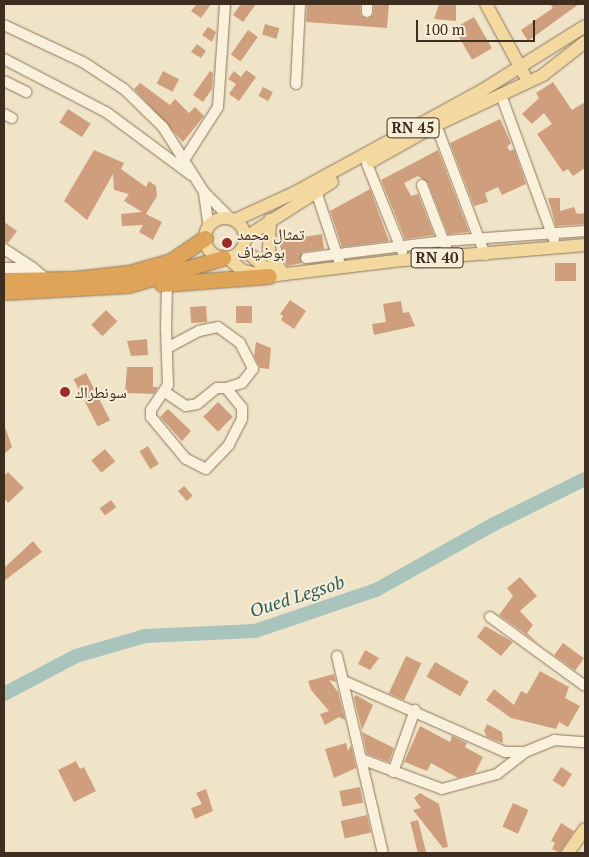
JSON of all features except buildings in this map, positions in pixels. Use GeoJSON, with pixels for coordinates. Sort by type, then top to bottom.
{"type":"FeatureCollection","features":[{"type":"Feature","properties":{"kind":"highway"},"geometry":{"type":"LineString","coordinates":[[5,272],[46,279],[113,275],[153,267],[171,261],[207,232]]}},
{"type":"Feature","properties":{"kind":"highway"},"geometry":{"type":"LineString","coordinates":[[4,292],[128,285],[226,258]]}},
{"type":"Feature","properties":{"kind":"highway","name":"RN 40"},"geometry":{"type":"LineString","coordinates":[[128,285],[167,284],[280,273]]}},
{"type":"Feature","properties":{"kind":"main road"},"geometry":{"type":"LineString","coordinates":[[489,5],[524,67],[525,84]]}},
{"type":"Feature","properties":{"kind":"main road","name":"RN 45"},"geometry":{"type":"LineString","coordinates":[[232,219],[353,162],[524,67],[585,26]]}},
{"type":"Feature","properties":{"kind":"main road","name":"RN 45"},"geometry":{"type":"LineString","coordinates":[[244,243],[270,220],[316,191],[436,125],[525,84],[585,42]]}},
{"type":"Feature","properties":{"kind":"main road"},"geometry":{"type":"LineString","coordinates":[[226,258],[244,243],[232,219],[218,219],[207,232],[208,249],[226,258],[243,270],[280,273]]}},
{"type":"Feature","properties":{"kind":"main road"},"geometry":{"type":"LineString","coordinates":[[270,220],[269,253],[280,273]]}},
{"type":"Feature","properties":{"kind":"main road","name":"RN 40"},"geometry":{"type":"LineString","coordinates":[[244,243],[266,269],[280,273],[338,260],[450,258],[585,245]]}},
{"type":"Feature","properties":{"kind":"main road"},"geometry":{"type":"LineString","coordinates":[[568,853],[585,830]]}},
{"type":"Feature","properties":{"kind":"street"},"geometry":{"type":"LineString","coordinates":[[184,160],[218,107],[225,4]]}},
{"type":"Feature","properties":{"kind":"street"},"geometry":{"type":"LineString","coordinates":[[296,84],[300,4]]}},
{"type":"Feature","properties":{"kind":"street"},"geometry":{"type":"LineString","coordinates":[[4,26],[113,79],[163,127],[204,192],[232,219]]}},
{"type":"Feature","properties":{"kind":"street"},"geometry":{"type":"LineString","coordinates":[[4,60],[106,112],[195,178]]}},
{"type":"Feature","properties":{"kind":"street"},"geometry":{"type":"LineString","coordinates":[[4,81],[27,92]]}},
{"type":"Feature","properties":{"kind":"street"},"geometry":{"type":"LineString","coordinates":[[501,95],[553,234],[556,248]]}},
{"type":"Feature","properties":{"kind":"street"},"geometry":{"type":"LineString","coordinates":[[436,125],[481,238],[485,255]]}},
{"type":"Feature","properties":{"kind":"street"},"geometry":{"type":"LineString","coordinates":[[367,164],[401,247],[404,260]]}},
{"type":"Feature","properties":{"kind":"street"},"geometry":{"type":"LineString","coordinates":[[422,185],[450,258]]}},
{"type":"Feature","properties":{"kind":"street"},"geometry":{"type":"LineString","coordinates":[[316,191],[338,260]]}},
{"type":"Feature","properties":{"kind":"street"},"geometry":{"type":"LineString","coordinates":[[204,192],[207,232]]}},
{"type":"Feature","properties":{"kind":"street"},"geometry":{"type":"LineString","coordinates":[[306,258],[338,260],[401,247],[444,241],[585,231]]}},
{"type":"Feature","properties":{"kind":"street"},"geometry":{"type":"LineString","coordinates":[[33,268],[5,272],[6,251],[33,268],[46,279]]}},
{"type":"Feature","properties":{"kind":"street"},"geometry":{"type":"LineString","coordinates":[[167,284],[165,392],[151,410],[155,425],[194,466],[206,469],[229,445],[242,419],[242,408],[226,388]]}},
{"type":"Feature","properties":{"kind":"street"},"geometry":{"type":"LineString","coordinates":[[165,392],[186,406],[197,404],[217,388],[226,388],[242,383],[253,369],[240,343],[226,330],[209,327],[167,348]]}},
{"type":"Feature","properties":{"kind":"street"},"geometry":{"type":"LineString","coordinates":[[490,617],[585,686]]}},
{"type":"Feature","properties":{"kind":"street"},"geometry":{"type":"LineString","coordinates":[[337,656],[383,853]]}},
{"type":"Feature","properties":{"kind":"street"},"geometry":{"type":"LineString","coordinates":[[344,681],[415,710],[496,748],[525,752]]}},
{"type":"Feature","properties":{"kind":"street"},"geometry":{"type":"LineString","coordinates":[[393,772],[415,710]]}},
{"type":"Feature","properties":{"kind":"street"},"geometry":{"type":"LineString","coordinates":[[361,759],[442,789],[456,788],[497,774],[525,752],[554,740],[585,742]]}},
{"type":"Feature","properties":{"kind":"waterway","name":"Oued Legsob"},"geometry":{"type":"LineString","coordinates":[[4,694],[76,656],[145,636],[255,631],[376,590],[494,524],[585,479]]}},
{"type":"Feature","properties":{"kind":"place","name":"تمثال محمد بوضياف"},"geometry":{"type":"Point","coordinates":[227,243]}},
{"type":"Feature","properties":{"kind":"place","name":"سونطراك"},"geometry":{"type":"Point","coordinates":[65,392]}}]}
